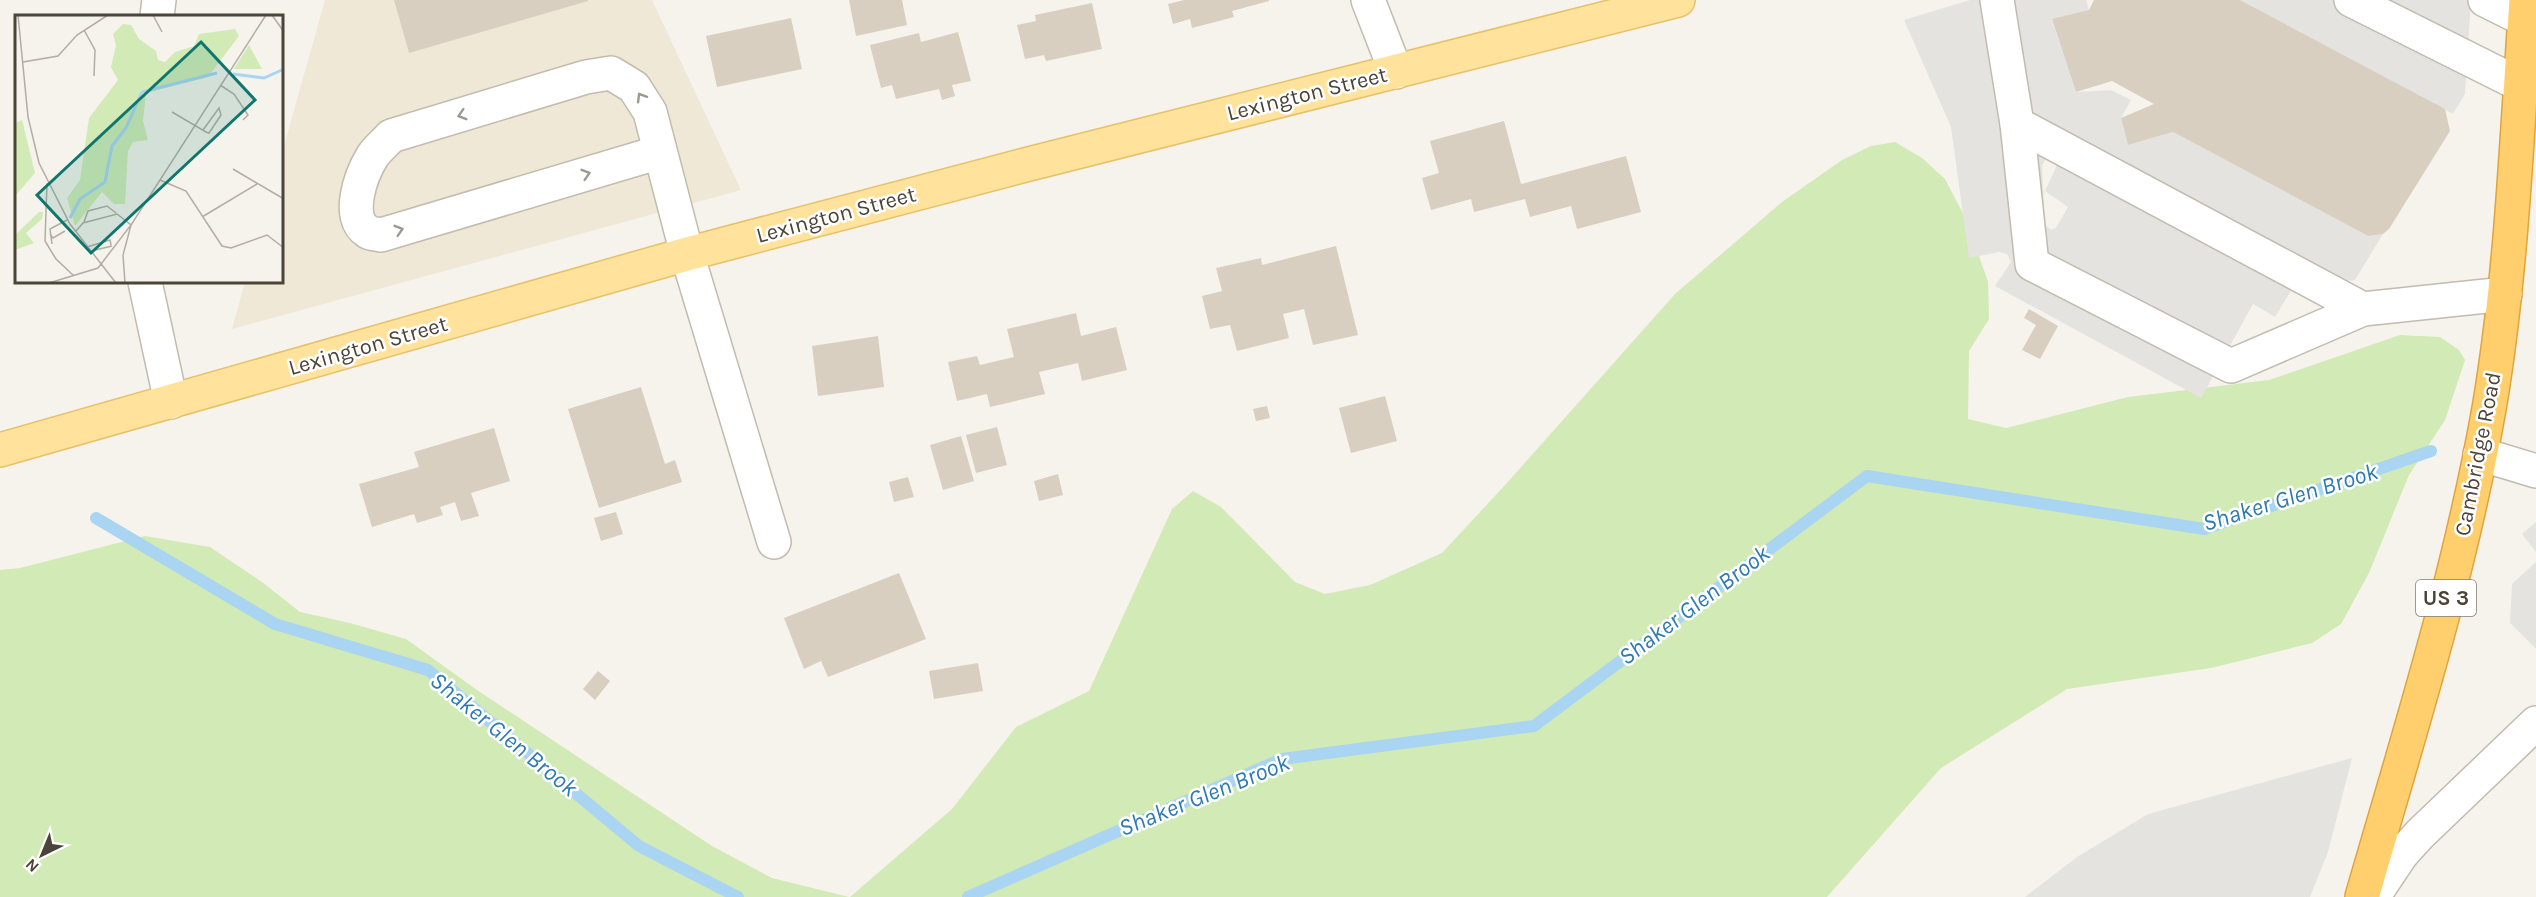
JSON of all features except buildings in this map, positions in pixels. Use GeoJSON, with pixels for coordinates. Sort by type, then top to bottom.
{"type":"FeatureCollection","features":[{"type":"Feature","properties":{"kind":"highway","name":"Cambridge Road"},"geometry":{"type":"LineString","coordinates":[[2362,897],[2444,608],[2480,454],[2505,294],[2525,10]]}},
{"type":"Feature","properties":{"kind":"main road","name":"Lexington Street"},"geometry":{"type":"LineString","coordinates":[[0,450],[687,254],[1025,165],[1678,0]]}},
{"type":"Feature","properties":{"kind":"street"},"geometry":{"type":"LineString","coordinates":[[157,15],[159,0]]}},
{"type":"Feature","properties":{"kind":"street"},"geometry":{"type":"LineString","coordinates":[[1368,0],[1396,72]]}},
{"type":"Feature","properties":{"kind":"street"},"geometry":{"type":"LineString","coordinates":[[1997,0],[2018,124],[2032,264],[2231,366],[2363,309],[2505,294]]}},
{"type":"Feature","properties":{"kind":"street"},"geometry":{"type":"LineString","coordinates":[[2351,0],[2521,85]]}},
{"type":"Feature","properties":{"kind":"street"},"geometry":{"type":"LineString","coordinates":[[2485,0],[2525,10]]}},
{"type":"Feature","properties":{"kind":"street"},"geometry":{"type":"LineString","coordinates":[[660,152],[381,236],[367,231],[358,222],[355,209],[363,176],[372,156],[391,136],[586,77],[611,73],[634,87],[650,112],[687,254],[774,542]]}},
{"type":"Feature","properties":{"kind":"street"},"geometry":{"type":"LineString","coordinates":[[2018,124],[2363,309]]}},
{"type":"Feature","properties":{"kind":"street"},"geometry":{"type":"LineString","coordinates":[[145,284],[171,402]]}},
{"type":"Feature","properties":{"kind":"street"},"geometry":{"type":"LineString","coordinates":[[2480,454],[2536,471]]}},
{"type":"Feature","properties":{"kind":"street"},"geometry":{"type":"LineString","coordinates":[[2373,897],[2401,855],[2420,834],[2536,723]]}},
{"type":"Feature","properties":{"kind":"shaded area"},"geometry":{"type":"Polygon","coordinates":[[[325,0],[652,0],[741,190],[232,329],[244,284],[284,284],[284,146],[325,0]]]}},
{"type":"Feature","properties":{"kind":"shaded area"},"geometry":{"type":"Polygon","coordinates":[[[1970,0],[2086,0],[2089,10],[2052,20],[2076,92],[2111,90],[2131,100],[2121,118],[2128,145],[2173,132],[2368,236],[2383,234],[2355,280],[2292,289],[2275,317],[2253,304],[2201,398],[1995,286],[2011,262],[2007,254],[1999,252],[1969,258],[1951,127],[1904,20],[1970,0]],[[2051,158],[2045,160],[2042,166],[2045,225],[2051,230],[2056,228],[2068,207],[2045,191],[2057,165],[2051,158]]]}},
{"type":"Feature","properties":{"kind":"shaded area"},"geometry":{"type":"Polygon","coordinates":[[[2240,0],[2471,0],[2465,94],[2453,114],[2240,0]]]}},
{"type":"Feature","properties":{"kind":"shaded area"},"geometry":{"type":"Polygon","coordinates":[[[2536,522],[2536,552],[2522,534],[2536,522]]]}},
{"type":"Feature","properties":{"kind":"shaded area"},"geometry":{"type":"Polygon","coordinates":[[[2536,562],[2536,649],[2510,623],[2512,584],[2536,562]]]}},
{"type":"Feature","properties":{"kind":"shaded area"},"geometry":{"type":"Polygon","coordinates":[[[2352,758],[2328,852],[2310,897],[2025,897],[2077,857],[2148,814],[2352,758]]]}},
{"type":"Feature","properties":{"kind":"green space"},"geometry":{"type":"Polygon","coordinates":[[[1895,142],[1922,158],[1945,179],[1967,221],[1988,282],[1989,319],[1969,351],[1968,419],[2006,428],[2128,397],[2269,380],[2400,335],[2440,337],[2459,350],[2465,360],[2445,420],[2409,475],[2369,573],[2341,624],[2312,643],[2211,668],[2067,689],[1941,768],[1827,897],[850,897],[952,809],[1016,727],[1089,691],[1172,509],[1193,491],[1221,507],[1295,582],[1325,594],[1370,585],[1442,553],[1675,294],[1782,202],[1842,160],[1871,146],[1895,142]]]}},
{"type":"Feature","properties":{"kind":"green space"},"geometry":{"type":"Polygon","coordinates":[[[145,536],[210,547],[262,582],[300,612],[406,639],[477,690],[712,846],[772,878],[849,897],[0,897],[0,570],[20,568],[145,536]]]}},
{"type":"Feature","properties":{"kind":"waterway","name":"Shaker Glen Brook"},"geometry":{"type":"LineString","coordinates":[[968,897],[1282,759],[1534,726],[1867,476],[2204,529],[2431,451]]}},
{"type":"Feature","properties":{"kind":"waterway","name":"Shaker Glen Brook"},"geometry":{"type":"LineString","coordinates":[[96,518],[275,624],[428,670],[639,846],[738,897]]}}]}
